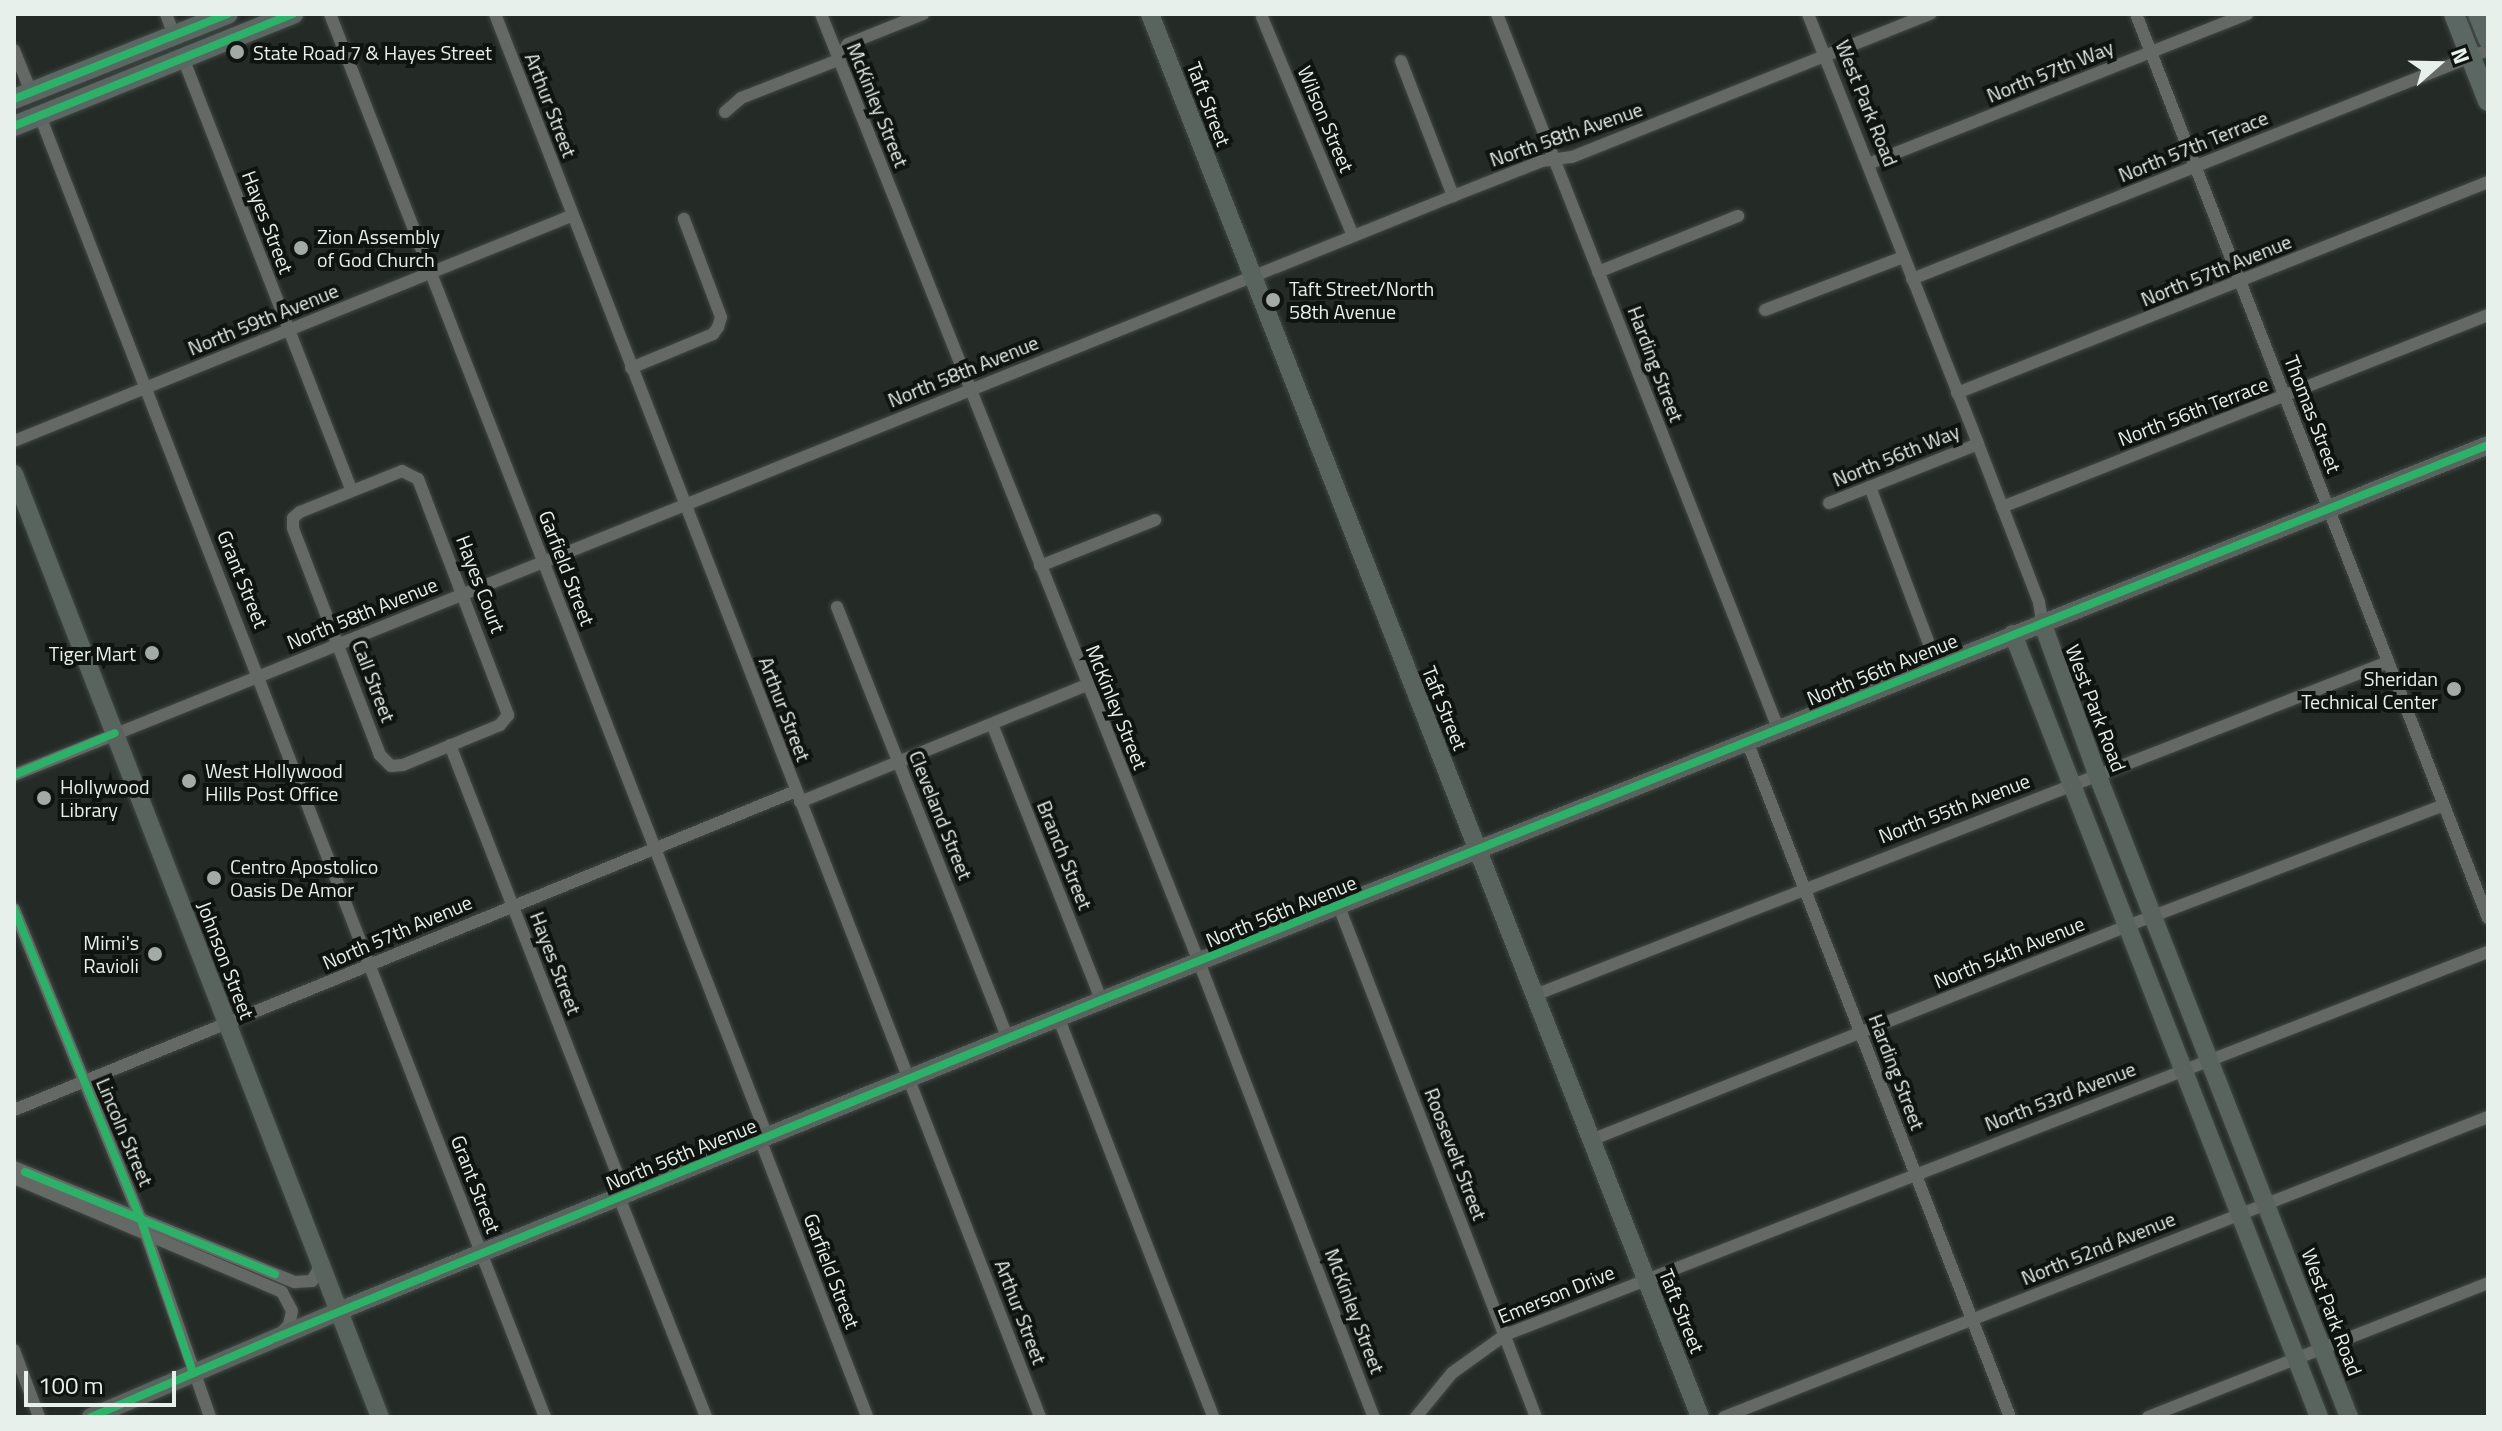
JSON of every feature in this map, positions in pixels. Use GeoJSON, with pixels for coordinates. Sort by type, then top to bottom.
{"type":"FeatureCollection","features":[{"type":"Feature","properties":{"kind":"main road"},"geometry":{"type":"LineString","coordinates":[[22,96],[228,14]]}},
{"type":"Feature","properties":{"kind":"main road"},"geometry":{"type":"LineString","coordinates":[[14,126],[293,14]]}},
{"type":"Feature","properties":{"kind":"main road"},"geometry":{"type":"LineString","coordinates":[[2454,14],[2479,54],[2488,101]]}},
{"type":"Feature","properties":{"kind":"main road"},"geometry":{"type":"LineString","coordinates":[[2478,14],[2488,39]]}},
{"type":"Feature","properties":{"kind":"main road"},"geometry":{"type":"LineString","coordinates":[[183,58],[185,41],[201,25]]}},
{"type":"Feature","properties":{"kind":"main road"},"geometry":{"type":"LineString","coordinates":[[160,68],[172,52],[174,35]]}},
{"type":"Feature","properties":{"kind":"street"},"geometry":{"type":"LineString","coordinates":[[166,14],[174,35]]}},
{"type":"Feature","properties":{"kind":"street","name":"Garfield Street"},"geometry":{"type":"LineString","coordinates":[[330,14],[653,848],[867,1417]]}},
{"type":"Feature","properties":{"kind":"street","name":"Arthur Street"},"geometry":{"type":"LineString","coordinates":[[495,14],[1040,1417]]}},
{"type":"Feature","properties":{"kind":"street","name":"McKinley Street"},"geometry":{"type":"LineString","coordinates":[[821,14],[1199,962],[1374,1417]]}},
{"type":"Feature","properties":{"kind":"street"},"geometry":{"type":"LineString","coordinates":[[725,112],[741,98],[838,60],[848,44],[923,14]]}},
{"type":"Feature","properties":{"kind":"street","name":"Taft Street"},"geometry":{"type":"LineString","coordinates":[[1150,14],[1700,1417]]}},
{"type":"Feature","properties":{"kind":"street","name":"Harding Street"},"geometry":{"type":"LineString","coordinates":[[1497,14],[1778,728]]}},
{"type":"Feature","properties":{"kind":"street","name":"West Park Road"},"geometry":{"type":"LineString","coordinates":[[1808,14],[2039,602],[2042,622],[2097,774],[2349,1417]]}},
{"type":"Feature","properties":{"kind":"street","name":"North 58th Avenue"},"geometry":{"type":"LineString","coordinates":[[14,775],[1453,196],[1542,161],[1572,157],[1930,14]]}},
{"type":"Feature","properties":{"kind":"street","name":"Thomas Street"},"geometry":{"type":"LineString","coordinates":[[2136,14],[2488,918]]}},
{"type":"Feature","properties":{"kind":"street","name":"North 57th Way"},"geometry":{"type":"LineString","coordinates":[[1868,164],[2247,14]]}},
{"type":"Feature","properties":{"kind":"street","name":"Wilson Street"},"geometry":{"type":"LineString","coordinates":[[1262,17],[1353,236]]}},
{"type":"Feature","properties":{"kind":"street"},"geometry":{"type":"LineString","coordinates":[[14,50],[22,96]]}},
{"type":"Feature","properties":{"kind":"street","name":"North 57th Terrace"},"geometry":{"type":"LineString","coordinates":[[1912,279],[2479,54]]}},
{"type":"Feature","properties":{"kind":"street","name":"Hayes Street"},"geometry":{"type":"LineString","coordinates":[[183,58],[351,490]]}},
{"type":"Feature","properties":{"kind":"street"},"geometry":{"type":"LineString","coordinates":[[1401,61],[1453,196]]}},
{"type":"Feature","properties":{"kind":"street","name":"Grant Street"},"geometry":{"type":"LineString","coordinates":[[40,116],[260,675],[545,1417]]}},
{"type":"Feature","properties":{"kind":"street","name":"North 57th Avenue"},"geometry":{"type":"LineString","coordinates":[[1957,393],[2488,182]]}},
{"type":"Feature","properties":{"kind":"street","name":"North 59th Avenue"},"geometry":{"type":"LineString","coordinates":[[14,441],[571,216]]}},
{"type":"Feature","properties":{"kind":"street"},"geometry":{"type":"LineString","coordinates":[[1598,272],[1738,216]]}},
{"type":"Feature","properties":{"kind":"street"},"geometry":{"type":"LineString","coordinates":[[631,368],[713,334],[718,327],[721,317],[684,219]]}},
{"type":"Feature","properties":{"kind":"street"},"geometry":{"type":"LineString","coordinates":[[1765,310],[1903,257]]}},
{"type":"Feature","properties":{"kind":"street","name":"North 56th Terrace"},"geometry":{"type":"LineString","coordinates":[[2002,507],[2488,315]]}},
{"type":"Feature","properties":{"kind":"street","name":"North 56th Way"},"geometry":{"type":"LineString","coordinates":[[1829,503],[1978,444]]}},
{"type":"Feature","properties":{"kind":"street","name":"North 56th Avenue"},"geometry":{"type":"LineString","coordinates":[[91,1417],[339,1311],[763,1137],[2488,445]]}},
{"type":"Feature","properties":{"kind":"street","name":"Hayes Court"},"geometry":{"type":"LineString","coordinates":[[351,490],[402,471],[418,479],[464,594],[508,715],[500,725],[450,745]]}},
{"type":"Feature","properties":{"kind":"street","name":"Johnson Street"},"geometry":{"type":"LineString","coordinates":[[14,474],[380,1417]]}},
{"type":"Feature","properties":{"kind":"street"},"geometry":{"type":"LineString","coordinates":[[1870,487],[1937,665]]}},
{"type":"Feature","properties":{"kind":"street","name":"Call Street"},"geometry":{"type":"LineString","coordinates":[[351,490],[293,518],[293,528],[380,755],[391,766],[403,765],[450,745]]}},
{"type":"Feature","properties":{"kind":"street"},"geometry":{"type":"LineString","coordinates":[[1040,566],[1155,520]]}},
{"type":"Feature","properties":{"kind":"street","name":"Cleveland Street"},"geometry":{"type":"LineString","coordinates":[[837,607],[1008,1038]]}},
{"type":"Feature","properties":{"kind":"street"},"geometry":{"type":"LineString","coordinates":[[2013,634],[2319,1417]]}},
{"type":"Feature","properties":{"kind":"street","name":"North 55th Avenue"},"geometry":{"type":"LineString","coordinates":[[1535,995],[2388,662]]}},
{"type":"Feature","properties":{"kind":"street","name":"North 57th Avenue"},"geometry":{"type":"LineString","coordinates":[[14,1110],[653,848],[898,762],[1087,685]]}},
{"type":"Feature","properties":{"kind":"street","name":"Branch Street"},"geometry":{"type":"LineString","coordinates":[[992,724],[1101,1000]]}},
{"type":"Feature","properties":{"kind":"street","name":"Harding Street"},"geometry":{"type":"LineString","coordinates":[[1747,741],[2010,1417]]}},
{"type":"Feature","properties":{"kind":"street","name":"Hayes Street"},"geometry":{"type":"LineString","coordinates":[[450,745],[706,1417]]}},
{"type":"Feature","properties":{"kind":"street","name":"North 54th Avenue"},"geometry":{"type":"LineString","coordinates":[[1591,1140],[2127,926],[2444,805]]}},
{"type":"Feature","properties":{"kind":"street","name":"Roosevelt Street"},"geometry":{"type":"LineString","coordinates":[[1338,904],[1536,1417]]}},
{"type":"Feature","properties":{"kind":"street","name":"Lincoln Street"},"geometry":{"type":"LineString","coordinates":[[14,909],[82,1082],[140,1217],[210,1417]]}},
{"type":"Feature","properties":{"kind":"street","name":"North 53rd Avenue"},"geometry":{"type":"LineString","coordinates":[[1646,1280],[1914,1173],[2488,952]]}},
{"type":"Feature","properties":{"kind":"street"},"geometry":{"type":"LineString","coordinates":[[1059,1019],[1213,1417]]}},
{"type":"Feature","properties":{"kind":"street","name":"North 52nd Avenue"},"geometry":{"type":"LineString","coordinates":[[1724,1417],[2488,1117]]}},
{"type":"Feature","properties":{"kind":"street"},"geometry":{"type":"LineString","coordinates":[[14,1167],[140,1217],[272,1280],[288,1297],[292,1311],[289,1325],[275,1338]]}},
{"type":"Feature","properties":{"kind":"street"},"geometry":{"type":"LineString","coordinates":[[14,1178],[146,1234],[272,1280],[309,1282],[318,1270],[317,1257]]}},
{"type":"Feature","properties":{"kind":"street","name":"Emerson Drive"},"geometry":{"type":"LineString","coordinates":[[1416,1417],[1452,1373],[1505,1335],[1646,1280]]}},
{"type":"Feature","properties":{"kind":"street"},"geometry":{"type":"LineString","coordinates":[[2148,1417],[2488,1283]]}},
{"type":"Feature","properties":{"kind":"street"},"geometry":{"type":"LineString","coordinates":[[14,1350],[39,1417]]}},
{"type":"Feature","properties":{"kind":"cycle path"},"geometry":{"type":"LineString","coordinates":[[14,99],[228,14]]}},
{"type":"Feature","properties":{"kind":"cycle path"},"geometry":{"type":"LineString","coordinates":[[14,126],[293,14]]}},
{"type":"Feature","properties":{"kind":"cycle path"},"geometry":{"type":"LineString","coordinates":[[275,1338],[1101,1000],[2488,445]]}},
{"type":"Feature","properties":{"kind":"cycle path"},"geometry":{"type":"LineString","coordinates":[[14,775],[115,733]]}},
{"type":"Feature","properties":{"kind":"cycle path"},"geometry":{"type":"LineString","coordinates":[[14,909],[140,1217],[193,1373]]}},
{"type":"Feature","properties":{"kind":"cycle path"},"geometry":{"type":"LineString","coordinates":[[25,1172],[275,1274]]}},
{"type":"Feature","properties":{"kind":"cycle path"},"geometry":{"type":"LineString","coordinates":[[91,1417],[271,1340]]}},
{"type":"Feature","properties":{"kind":"place","name":"State Road 7 & Hayes Street"},"geometry":{"type":"Point","coordinates":[237,52]}},
{"type":"Feature","properties":{"kind":"place","name":"Zion Assembly of God Church"},"geometry":{"type":"Point","coordinates":[301,248]}},
{"type":"Feature","properties":{"kind":"place","name":"Taft Street/North 58th Avenue"},"geometry":{"type":"Point","coordinates":[1273,300]}},
{"type":"Feature","properties":{"kind":"place","name":"Tiger Mart"},"geometry":{"type":"Point","coordinates":[152,653]}},
{"type":"Feature","properties":{"kind":"place","name":"Sheridan Technical Center"},"geometry":{"type":"Point","coordinates":[2454,689]}},
{"type":"Feature","properties":{"kind":"place","name":"West Hollywood Hills Post Office"},"geometry":{"type":"Point","coordinates":[189,781]}},
{"type":"Feature","properties":{"kind":"place","name":"Hollywood Library"},"geometry":{"type":"Point","coordinates":[44,798]}},
{"type":"Feature","properties":{"kind":"place","name":"Centro Apostolico Oasis De Amor"},"geometry":{"type":"Point","coordinates":[214,878]}},
{"type":"Feature","properties":{"kind":"place","name":"Mimi's Ravioli"},"geometry":{"type":"Point","coordinates":[155,954]}}]}
